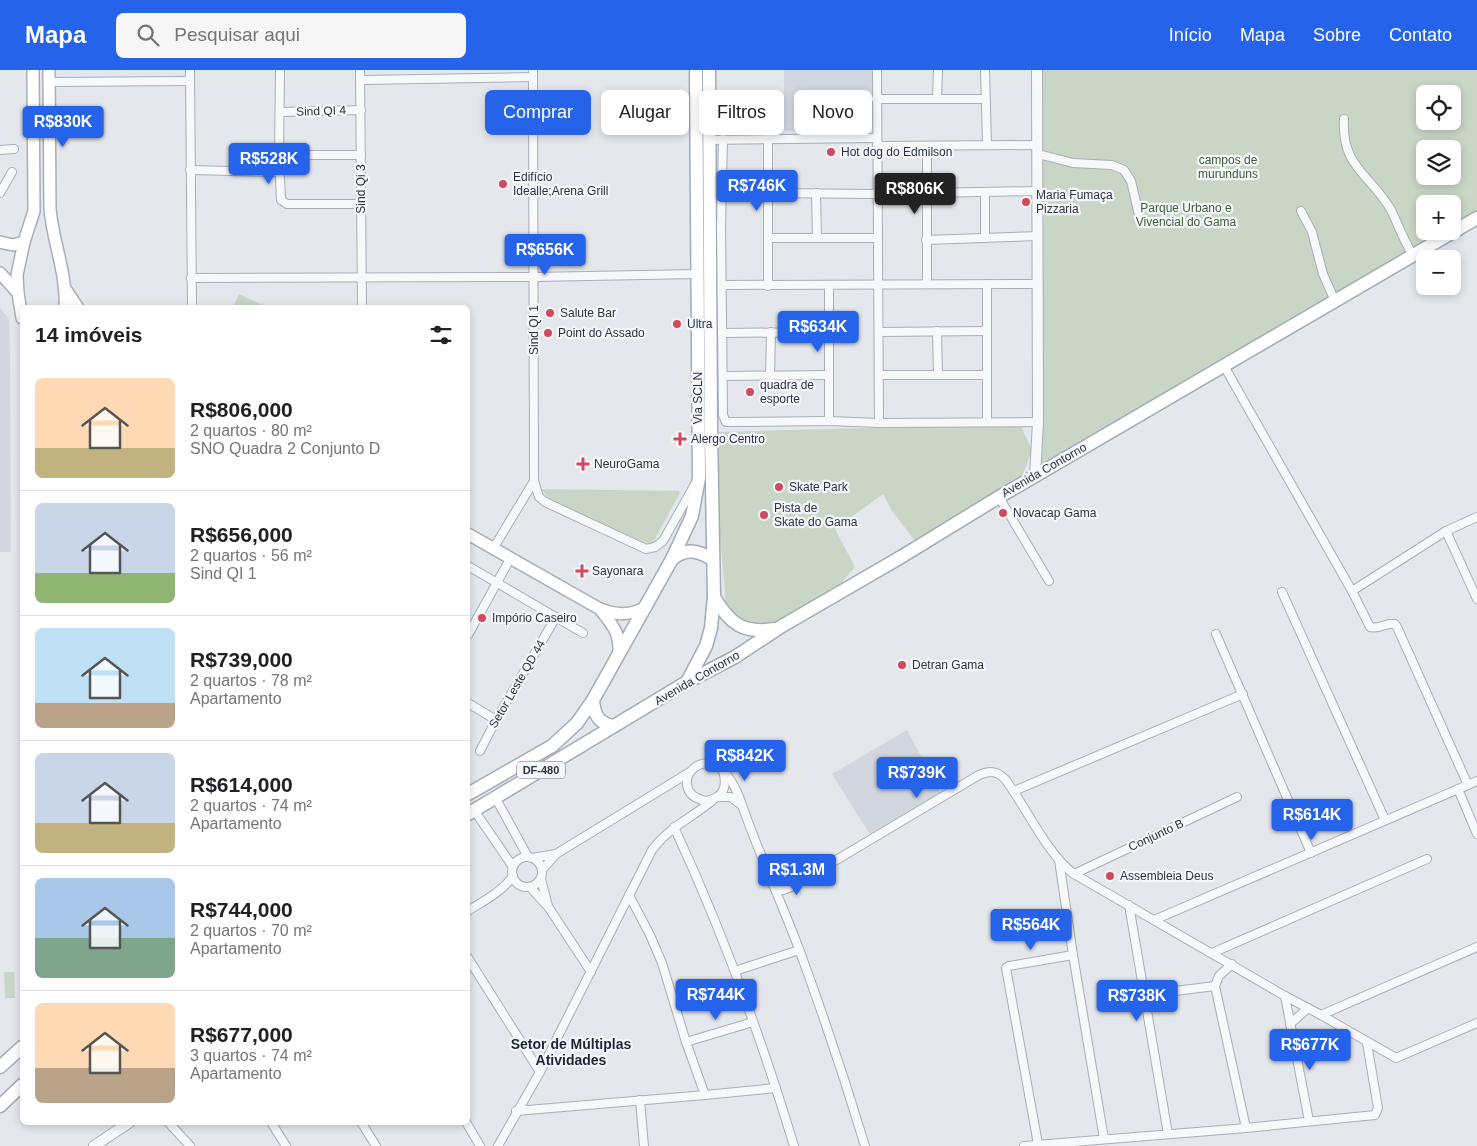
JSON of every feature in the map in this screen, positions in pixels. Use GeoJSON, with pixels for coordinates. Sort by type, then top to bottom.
{"type":"FeatureCollection","features":[{"type":"Feature","properties":{"kind":"main road"},"geometry":{"type":"LineString","coordinates":[[20,305],[17,275],[24,242],[34,211],[33,70]]}},
{"type":"Feature","properties":{"kind":"main road","name":"Via SCLN"},"geometry":{"type":"LineString","coordinates":[[688,682],[706,646],[711,628],[714,597],[697,274],[696,70]]}},
{"type":"Feature","properties":{"kind":"main road","name":"Via SCLN"},"geometry":{"type":"LineString","coordinates":[[704,433],[709,70]]}},
{"type":"Feature","properties":{"kind":"main road"},"geometry":{"type":"LineString","coordinates":[[49,76],[52,227],[66,290],[65,305]]}},
{"type":"Feature","properties":{"kind":"main road","name":"Avenida Contorno"},"geometry":{"type":"LineString","coordinates":[[614,726],[688,682],[735,657],[999,497],[1477,218]]}},
{"type":"Feature","properties":{"kind":"main road"},"geometry":{"type":"LineString","coordinates":[[30,225],[38,223],[52,227]]}},
{"type":"Feature","properties":{"kind":"main road"},"geometry":{"type":"LineString","coordinates":[[0,242],[13,244],[24,242]]}},
{"type":"Feature","properties":{"kind":"main road"},"geometry":{"type":"LineString","coordinates":[[0,273],[18,292]]}},
{"type":"Feature","properties":{"kind":"main road"},"geometry":{"type":"LineString","coordinates":[[66,290],[76,305]]}},
{"type":"Feature","properties":{"kind":"main road","name":"Via SCLN"},"geometry":{"type":"LineString","coordinates":[[593,700],[672,559],[692,516],[698,478],[705,451]]}},
{"type":"Feature","properties":{"kind":"main road"},"geometry":{"type":"LineString","coordinates":[[470,535],[600,610],[623,614],[638,612],[646,607]]}},
{"type":"Feature","properties":{"kind":"main road"},"geometry":{"type":"LineString","coordinates":[[672,559],[678,554],[688,551],[700,552],[712,559]]}},
{"type":"Feature","properties":{"kind":"main road"},"geometry":{"type":"LineString","coordinates":[[714,597],[726,615],[741,628],[758,630],[780,628]]}},
{"type":"Feature","properties":{"kind":"main road"},"geometry":{"type":"LineString","coordinates":[[600,610],[619,637],[619,654]]}},
{"type":"Feature","properties":{"kind":"main road"},"geometry":{"type":"LineString","coordinates":[[593,700],[597,718],[601,722],[614,726]]}},
{"type":"Feature","properties":{"kind":"main road","name":"DF-480"},"geometry":{"type":"LineString","coordinates":[[470,793],[552,746],[577,723],[593,700]]}},
{"type":"Feature","properties":{"kind":"main road","name":"DF-480"},"geometry":{"type":"LineString","coordinates":[[471,812],[614,726]]}},
{"type":"Feature","properties":{"kind":"main road"},"geometry":{"type":"LineString","coordinates":[[0,1067],[20,1049]]}},
{"type":"Feature","properties":{"kind":"main road"},"geometry":{"type":"LineString","coordinates":[[0,1106],[20,1087]]}},
{"type":"Feature","properties":{"kind":"street"},"geometry":{"type":"LineString","coordinates":[[190,70],[192,305]]}},
{"type":"Feature","properties":{"kind":"street","name":"Sind QI 4"},"geometry":{"type":"LineString","coordinates":[[280,70],[279,172],[281,200],[283,203],[361,204]]}},
{"type":"Feature","properties":{"kind":"street","name":"Sind Qi 3"},"geometry":{"type":"LineString","coordinates":[[360,70],[362,305]]}},
{"type":"Feature","properties":{"kind":"street"},"geometry":{"type":"LineString","coordinates":[[876,70],[879,423]]}},
{"type":"Feature","properties":{"kind":"street"},"geometry":{"type":"LineString","coordinates":[[937,99],[938,70]]}},
{"type":"Feature","properties":{"kind":"street"},"geometry":{"type":"LineString","coordinates":[[985,70],[987,145]]}},
{"type":"Feature","properties":{"kind":"street"},"geometry":{"type":"LineString","coordinates":[[1035,476],[1038,422],[1038,149],[1036,70]]}},
{"type":"Feature","properties":{"kind":"street"},"geometry":{"type":"LineString","coordinates":[[361,80],[533,74]]}},
{"type":"Feature","properties":{"kind":"street","name":"Sind QI 1"},"geometry":{"type":"LineString","coordinates":[[533,74],[534,481]]}},
{"type":"Feature","properties":{"kind":"street"},"geometry":{"type":"LineString","coordinates":[[49,76],[190,81]]}},
{"type":"Feature","properties":{"kind":"street"},"geometry":{"type":"LineString","coordinates":[[876,99],[986,99]]}},
{"type":"Feature","properties":{"kind":"street","name":"Sind QI 4"},"geometry":{"type":"LineString","coordinates":[[280,112],[361,110]]}},
{"type":"Feature","properties":{"kind":"street"},"geometry":{"type":"LineString","coordinates":[[1344,119],[1345,140],[1352,161],[1379,193],[1390,210],[1402,238],[1414,255]]}},
{"type":"Feature","properties":{"kind":"street"},"geometry":{"type":"LineString","coordinates":[[709,140],[768,138],[927,146],[987,145],[1038,149],[1073,162],[1112,165],[1124,170],[1131,181],[1139,215]]}},
{"type":"Feature","properties":{"kind":"street"},"geometry":{"type":"LineString","coordinates":[[768,138],[768,286]]}},
{"type":"Feature","properties":{"kind":"street"},"geometry":{"type":"LineString","coordinates":[[723,139],[721,226],[723,415],[725,420],[729,423],[829,420],[879,423],[1038,422]]}},
{"type":"Feature","properties":{"kind":"street"},"geometry":{"type":"LineString","coordinates":[[927,146],[927,284]]}},
{"type":"Feature","properties":{"kind":"street"},"geometry":{"type":"LineString","coordinates":[[0,150],[14,149]]}},
{"type":"Feature","properties":{"kind":"street"},"geometry":{"type":"LineString","coordinates":[[279,155],[360,155]]}},
{"type":"Feature","properties":{"kind":"street"},"geometry":{"type":"LineString","coordinates":[[190,170],[279,172]]}},
{"type":"Feature","properties":{"kind":"street"},"geometry":{"type":"LineString","coordinates":[[0,193],[12,172]]}},
{"type":"Feature","properties":{"kind":"street"},"geometry":{"type":"LineString","coordinates":[[927,193],[1038,191]]}},
{"type":"Feature","properties":{"kind":"street"},"geometry":{"type":"LineString","coordinates":[[985,192],[985,238]]}},
{"type":"Feature","properties":{"kind":"street"},"geometry":{"type":"LineString","coordinates":[[768,193],[877,194]]}},
{"type":"Feature","properties":{"kind":"street"},"geometry":{"type":"LineString","coordinates":[[816,193],[817,238]]}},
{"type":"Feature","properties":{"kind":"street"},"geometry":{"type":"LineString","coordinates":[[1301,211],[1312,232],[1322,274],[1335,301]]}},
{"type":"Feature","properties":{"kind":"street"},"geometry":{"type":"LineString","coordinates":[[926,240],[1038,236]]}},
{"type":"Feature","properties":{"kind":"street"},"geometry":{"type":"LineString","coordinates":[[768,238],[878,238]]}},
{"type":"Feature","properties":{"kind":"street"},"geometry":{"type":"LineString","coordinates":[[191,278],[697,274]]}},
{"type":"Feature","properties":{"kind":"street"},"geometry":{"type":"LineString","coordinates":[[987,284],[988,422]]}},
{"type":"Feature","properties":{"kind":"street"},"geometry":{"type":"LineString","coordinates":[[722,285],[1038,284]]}},
{"type":"Feature","properties":{"kind":"street"},"geometry":{"type":"LineString","coordinates":[[829,285],[829,420]]}},
{"type":"Feature","properties":{"kind":"street"},"geometry":{"type":"LineString","coordinates":[[937,330],[938,376]]}},
{"type":"Feature","properties":{"kind":"street"},"geometry":{"type":"LineString","coordinates":[[879,332],[987,331]]}},
{"type":"Feature","properties":{"kind":"street"},"geometry":{"type":"LineString","coordinates":[[722,332],[829,332]]}},
{"type":"Feature","properties":{"kind":"street"},"geometry":{"type":"LineString","coordinates":[[770,376],[771,332]]}},
{"type":"Feature","properties":{"kind":"street"},"geometry":{"type":"LineString","coordinates":[[1224,366],[1352,591],[1370,627],[1374,628],[1390,623],[1397,627],[1468,785]]}},
{"type":"Feature","properties":{"kind":"street"},"geometry":{"type":"LineString","coordinates":[[723,376],[829,375]]}},
{"type":"Feature","properties":{"kind":"street"},"geometry":{"type":"LineString","coordinates":[[879,375],[987,375]]}},
{"type":"Feature","properties":{"kind":"street"},"geometry":{"type":"LineString","coordinates":[[534,481],[539,497],[545,502],[646,548],[655,547],[662,541],[698,478]]}},
{"type":"Feature","properties":{"kind":"street"},"geometry":{"type":"LineString","coordinates":[[494,549],[534,481]]}},
{"type":"Feature","properties":{"kind":"street"},"geometry":{"type":"LineString","coordinates":[[999,497],[1049,581]]}},
{"type":"Feature","properties":{"kind":"street"},"geometry":{"type":"LineString","coordinates":[[1352,591],[1446,531],[1477,517]]}},
{"type":"Feature","properties":{"kind":"street"},"geometry":{"type":"LineString","coordinates":[[1446,531],[1477,599]]}},
{"type":"Feature","properties":{"kind":"street"},"geometry":{"type":"LineString","coordinates":[[470,631],[510,559]]}},
{"type":"Feature","properties":{"kind":"street"},"geometry":{"type":"LineString","coordinates":[[470,567],[584,633]]}},
{"type":"Feature","properties":{"kind":"street"},"geometry":{"type":"LineString","coordinates":[[1282,592],[1385,820]]}},
{"type":"Feature","properties":{"kind":"street","name":"Setor Leste QD 44"},"geometry":{"type":"LineString","coordinates":[[480,750],[556,617]]}},
{"type":"Feature","properties":{"kind":"street"},"geometry":{"type":"LineString","coordinates":[[1216,634],[1312,853]]}},
{"type":"Feature","properties":{"kind":"street"},"geometry":{"type":"LineString","coordinates":[[1014,791],[1242,694]]}},
{"type":"Feature","properties":{"kind":"street"},"geometry":{"type":"LineString","coordinates":[[470,704],[496,720]]}},
{"type":"Feature","properties":{"kind":"street"},"geometry":{"type":"LineString","coordinates":[[542,870],[556,854],[690,772],[695,766],[708,763],[714,764],[723,771],[734,785],[799,950],[865,1146]]}},
{"type":"Feature","properties":{"kind":"street"},"geometry":{"type":"LineString","coordinates":[[498,1146],[516,1111],[540,1072],[652,850],[674,827],[715,799],[724,790],[726,781],[723,771]]}},
{"type":"Feature","properties":{"kind":"street"},"geometry":{"type":"LineString","coordinates":[[776,890],[787,889],[985,772],[991,771],[1000,774],[1014,791],[1059,860],[1074,874],[1232,964],[1284,996],[1321,1015],[1366,1043],[1396,1058],[1477,1023]]}},
{"type":"Feature","properties":{"kind":"street"},"geometry":{"type":"LineString","coordinates":[[684,820],[692,807],[688,778],[690,772]]}},
{"type":"Feature","properties":{"kind":"street"},"geometry":{"type":"LineString","coordinates":[[1154,920],[1477,781]]}},
{"type":"Feature","properties":{"kind":"street"},"geometry":{"type":"LineString","coordinates":[[672,783],[705,801],[731,797],[743,808]]}},
{"type":"Feature","properties":{"kind":"street"},"geometry":{"type":"LineString","coordinates":[[1458,789],[1477,834]]}},
{"type":"Feature","properties":{"kind":"street"},"geometry":{"type":"LineString","coordinates":[[495,797],[530,858],[539,863],[542,870],[541,879],[549,908]]}},
{"type":"Feature","properties":{"kind":"street","name":"Conjunto B"},"geometry":{"type":"LineString","coordinates":[[1074,874],[1237,797]]}},
{"type":"Feature","properties":{"kind":"street"},"geometry":{"type":"LineString","coordinates":[[471,812],[513,867],[515,882],[521,886]]}},
{"type":"Feature","properties":{"kind":"street"},"geometry":{"type":"LineString","coordinates":[[674,827],[735,971],[794,1146]]}},
{"type":"Feature","properties":{"kind":"street"},"geometry":{"type":"LineString","coordinates":[[513,867],[522,858],[556,854]]}},
{"type":"Feature","properties":{"kind":"street"},"geometry":{"type":"LineString","coordinates":[[1212,953],[1427,859]]}},
{"type":"Feature","properties":{"kind":"street"},"geometry":{"type":"LineString","coordinates":[[1059,860],[1104,1139]]}},
{"type":"Feature","properties":{"kind":"street"},"geometry":{"type":"LineString","coordinates":[[766,867],[782,875],[802,876],[814,874]]}},
{"type":"Feature","properties":{"kind":"street"},"geometry":{"type":"LineString","coordinates":[[470,910],[491,896],[513,876]]}},
{"type":"Feature","properties":{"kind":"street"},"geometry":{"type":"LineString","coordinates":[[491,896],[521,886],[535,886],[541,879]]}},
{"type":"Feature","properties":{"kind":"street"},"geometry":{"type":"LineString","coordinates":[[530,887],[549,908],[591,972]]}},
{"type":"Feature","properties":{"kind":"street"},"geometry":{"type":"LineString","coordinates":[[629,895],[656,948],[705,1095]]}},
{"type":"Feature","properties":{"kind":"street"},"geometry":{"type":"LineString","coordinates":[[1129,905],[1168,1134]]}},
{"type":"Feature","properties":{"kind":"street"},"geometry":{"type":"LineString","coordinates":[[1321,1015],[1477,948]]}},
{"type":"Feature","properties":{"kind":"street"},"geometry":{"type":"LineString","coordinates":[[735,971],[799,950]]}},
{"type":"Feature","properties":{"kind":"street"},"geometry":{"type":"LineString","coordinates":[[1038,1144],[1006,968],[1073,955]]}},
{"type":"Feature","properties":{"kind":"street"},"geometry":{"type":"LineString","coordinates":[[470,961],[540,1072]]}},
{"type":"Feature","properties":{"kind":"street"},"geometry":{"type":"LineString","coordinates":[[1232,964],[1219,976],[1215,986],[1246,1128]]}},
{"type":"Feature","properties":{"kind":"street"},"geometry":{"type":"LineString","coordinates":[[1143,995],[1215,986]]}},
{"type":"Feature","properties":{"kind":"street"},"geometry":{"type":"LineString","coordinates":[[1284,996],[1309,1121]]}},
{"type":"Feature","properties":{"kind":"street"},"geometry":{"type":"LineString","coordinates":[[1290,1024],[1308,1008]]}},
{"type":"Feature","properties":{"kind":"street"},"geometry":{"type":"LineString","coordinates":[[686,1042],[753,1022]]}},
{"type":"Feature","properties":{"kind":"street"},"geometry":{"type":"LineString","coordinates":[[1024,1146],[1246,1128],[1375,1115],[1377,1113],[1366,1043]]}},
{"type":"Feature","properties":{"kind":"street"},"geometry":{"type":"LineString","coordinates":[[516,1111],[776,1088]]}},
{"type":"Feature","properties":{"kind":"street"},"geometry":{"type":"LineString","coordinates":[[640,1100],[644,1146]]}},
{"type":"Feature","properties":{"kind":"street"},"geometry":{"type":"LineString","coordinates":[[94,1146],[126,1125]]}},
{"type":"Feature","properties":{"kind":"street"},"geometry":{"type":"LineString","coordinates":[[171,1125],[190,1146]]}},
{"type":"Feature","properties":{"kind":"street"},"geometry":{"type":"LineString","coordinates":[[273,1125],[286,1146]]}},
{"type":"Feature","properties":{"kind":"street"},"geometry":{"type":"LineString","coordinates":[[363,1125],[376,1146]]}},
{"type":"Feature","properties":{"kind":"street"},"geometry":{"type":"LineString","coordinates":[[468,1125],[480,1146]]}},
{"type":"Feature","properties":{"kind":"shaded area"},"geometry":{"type":"Polygon","coordinates":[[[784,70],[872,70],[873,129],[872,90],[794,90],[794,131],[784,131],[784,70]]]}},
{"type":"Feature","properties":{"kind":"shaded area"},"geometry":{"type":"Polygon","coordinates":[[[0,308],[9,319],[10,340],[11,552],[0,552],[0,308]]]}},
{"type":"Feature","properties":{"kind":"shaded area"},"geometry":{"type":"Polygon","coordinates":[[[907,730],[941,794],[871,836],[832,774],[907,730]]]}},
{"type":"Feature","properties":{"kind":"green space","name":"Parque Urbano e Vivencial do Gama"},"geometry":{"type":"Polygon","coordinates":[[[1040,70],[1477,70],[1477,213],[1461,222],[1461,195],[1416,195],[1416,240],[1431,240],[1049,463],[1042,463],[1040,457],[1040,70]]]}},
{"type":"Feature","properties":{"kind":"green space"},"geometry":{"type":"Polygon","coordinates":[[[239,294],[263,305],[234,305],[239,294]]]}},
{"type":"Feature","properties":{"kind":"green space"},"geometry":{"type":"Polygon","coordinates":[[[1020,424],[1032,450],[1021,479],[916,542],[892,511],[883,494],[835,529],[855,567],[838,587],[769,626],[745,626],[726,604],[720,537],[718,432],[1020,424]]]}},
{"type":"Feature","properties":{"kind":"green space"},"geometry":{"type":"Polygon","coordinates":[[[541,489],[679,491],[680,493],[651,546],[606,529],[552,503],[541,489]]]}},
{"type":"Feature","properties":{"kind":"green space"},"geometry":{"type":"Polygon","coordinates":[[[4,972],[14,972],[15,998],[5,998],[4,972]]]}},
{"type":"Feature","properties":{"kind":"place","name":"Hot dog do Edmilson"},"geometry":{"type":"Point","coordinates":[831,152]}},
{"type":"Feature","properties":{"kind":"place","name":"Edifício Idealle;Arena Grill"},"geometry":{"type":"Point","coordinates":[503,184]}},
{"type":"Feature","properties":{"kind":"place","name":"Maria Fumaça Pizzaria"},"geometry":{"type":"Point","coordinates":[1026,202]}},
{"type":"Feature","properties":{"kind":"place","name":"Salute Bar"},"geometry":{"type":"Point","coordinates":[550,313]}},
{"type":"Feature","properties":{"kind":"place","name":"Ultra"},"geometry":{"type":"Point","coordinates":[677,324]}},
{"type":"Feature","properties":{"kind":"place","name":"Point do Assado"},"geometry":{"type":"Point","coordinates":[548,333]}},
{"type":"Feature","properties":{"kind":"place","name":"quadra de esporte"},"geometry":{"type":"Point","coordinates":[750,392]}},
{"type":"Feature","properties":{"kind":"place","name":"Alergo Centro"},"geometry":{"type":"Point","coordinates":[680,439]}},
{"type":"Feature","properties":{"kind":"place","name":"NeuroGama"},"geometry":{"type":"Point","coordinates":[583,464]}},
{"type":"Feature","properties":{"kind":"place","name":"Skate Park"},"geometry":{"type":"Point","coordinates":[779,487]}},
{"type":"Feature","properties":{"kind":"place","name":"Novacap Gama"},"geometry":{"type":"Point","coordinates":[1003,513]}},
{"type":"Feature","properties":{"kind":"place","name":"Pista de Skate do Gama"},"geometry":{"type":"Point","coordinates":[764,515]}},
{"type":"Feature","properties":{"kind":"place","name":"Sayonara"},"geometry":{"type":"Point","coordinates":[582,571]}},
{"type":"Feature","properties":{"kind":"place","name":"Impório Caseiro"},"geometry":{"type":"Point","coordinates":[482,618]}},
{"type":"Feature","properties":{"kind":"place","name":"Detran Gama"},"geometry":{"type":"Point","coordinates":[902,665]}},
{"type":"Feature","properties":{"kind":"place","name":"Assembleia Deus"},"geometry":{"type":"Point","coordinates":[1110,876]}},
{"type":"Feature","properties":{"kind":"district","name":"Setor de Múltiplas Atividades"},"geometry":{"type":"Point","coordinates":[571,1052]}},
{"type":"Feature","properties":{"kind":"park label","name":"campos de murunduns"},"geometry":{"type":"Point","coordinates":[1228,167]}}]}
